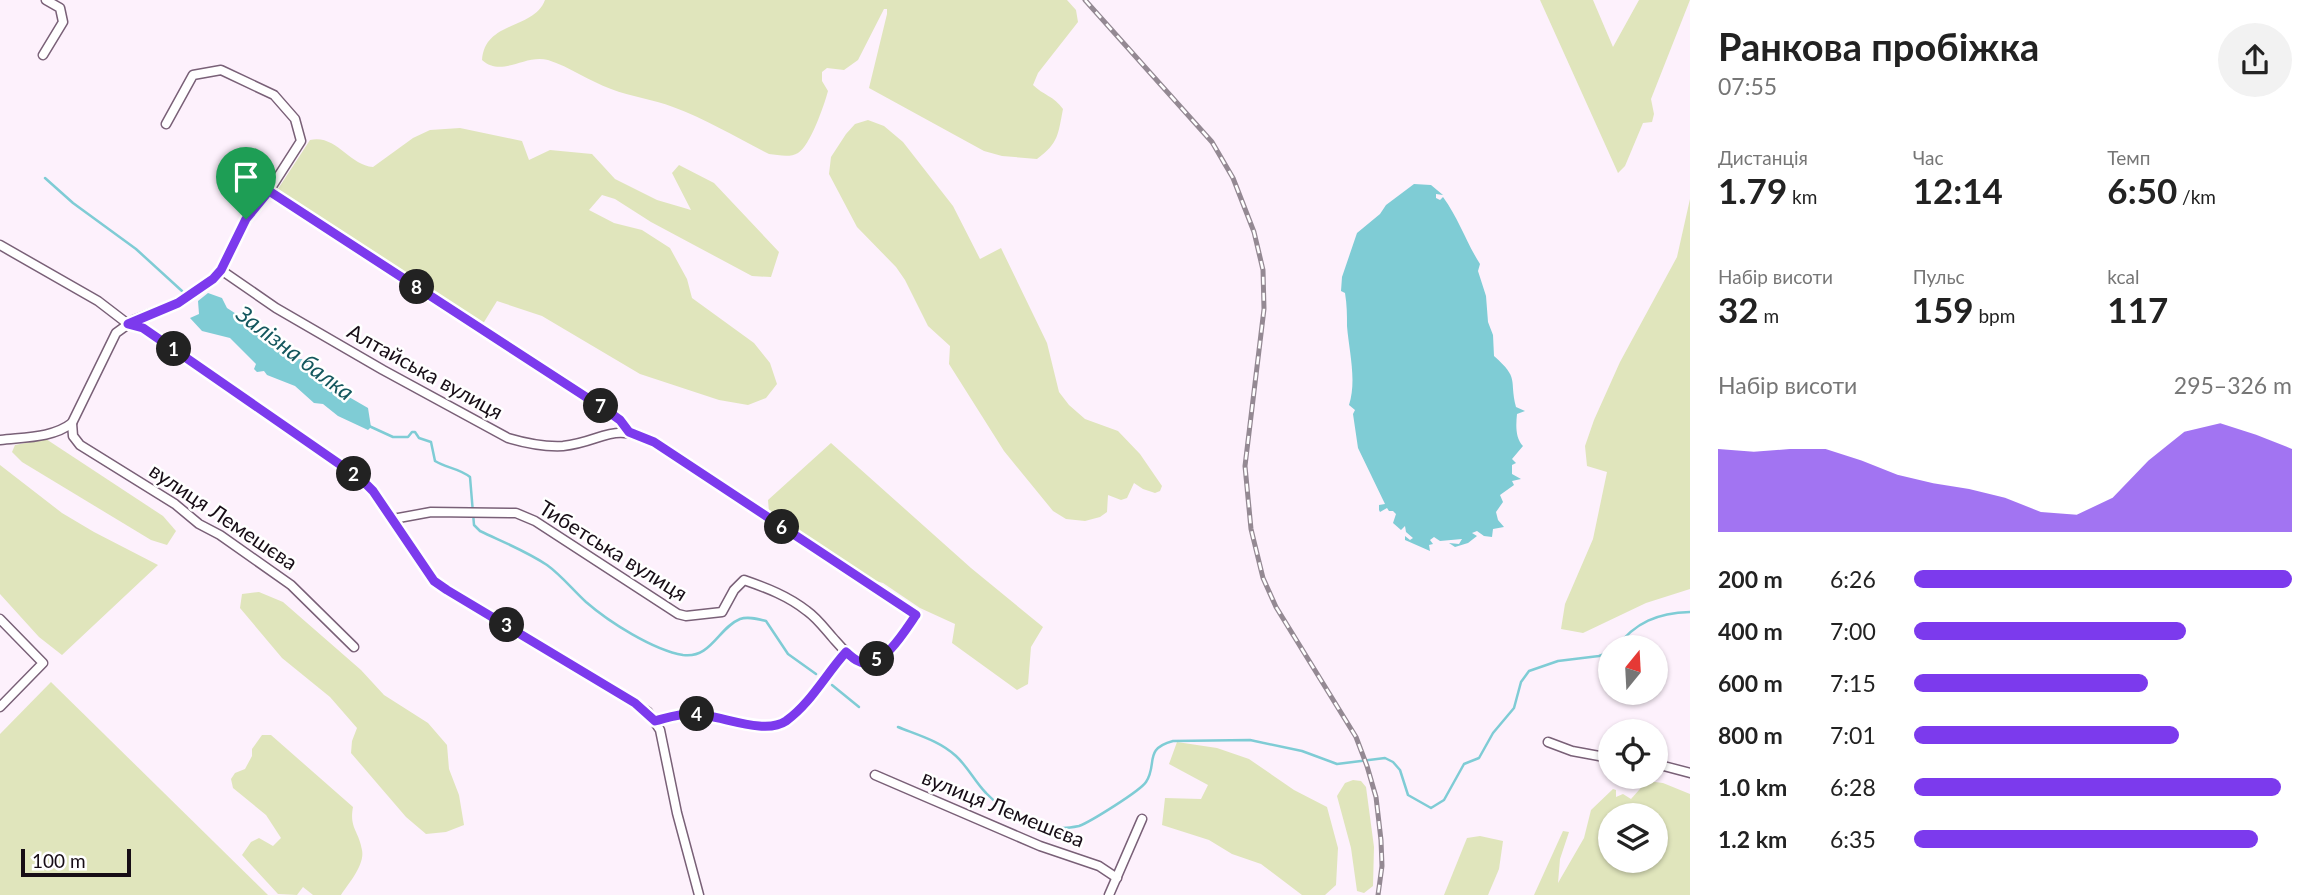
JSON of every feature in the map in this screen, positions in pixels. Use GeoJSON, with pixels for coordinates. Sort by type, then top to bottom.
{"type":"FeatureCollection","features":[{"type":"Feature","properties":{"kind":"street"},"geometry":{"type":"LineString","coordinates":[[43,55],[63,22],[60,8],[46,0]]}},
{"type":"Feature","properties":{"kind":"street"},"geometry":{"type":"LineString","coordinates":[[0,440],[54,433],[64,430],[72,423],[116,333],[128,324],[178,303],[200,290],[221,270],[246,219],[269,191],[301,141],[295,119],[274,94],[221,70],[193,75],[166,124]]}},
{"type":"Feature","properties":{"kind":"street"},"geometry":{"type":"LineString","coordinates":[[269,191],[596,403],[620,420],[629,432],[654,442],[916,615],[890,649],[872,662],[856,661],[846,652],[806,703],[784,722],[761,727],[716,715],[689,713],[655,721]]}},
{"type":"Feature","properties":{"kind":"street"},"geometry":{"type":"LineString","coordinates":[[0,245],[98,301],[128,324],[143,328],[361,479],[373,491],[434,581],[635,703],[655,721],[660,730],[677,813],[699,895]]}},
{"type":"Feature","properties":{"kind":"street","name":"Алтайська вулиця"},"geometry":{"type":"LineString","coordinates":[[221,270],[276,308],[508,438],[529,444],[563,446],[616,431],[629,432]]}},
{"type":"Feature","properties":{"kind":"street","name":"вулиця Лемешєва"},"geometry":{"type":"LineString","coordinates":[[72,423],[73,436],[80,445],[174,504],[199,524],[220,535],[291,585],[355,647]]}},
{"type":"Feature","properties":{"kind":"street","name":"Тибетська вулиця"},"geometry":{"type":"LineString","coordinates":[[393,519],[431,512],[516,513],[535,521],[678,614],[686,617],[722,612],[734,590],[744,580],[779,592],[808,611],[846,652]]}},
{"type":"Feature","properties":{"kind":"street"},"geometry":{"type":"LineString","coordinates":[[0,619],[43,663],[0,707]]}},
{"type":"Feature","properties":{"kind":"street"},"geometry":{"type":"LineString","coordinates":[[1548,742],[1572,751],[1598,756]]}},
{"type":"Feature","properties":{"kind":"street"},"geometry":{"type":"LineString","coordinates":[[1668,768],[1690,774]]}},
{"type":"Feature","properties":{"kind":"street","name":"вулиця Лемешєва"},"geometry":{"type":"LineString","coordinates":[[875,775],[1040,846],[1098,866],[1117,878]]}},
{"type":"Feature","properties":{"kind":"street"},"geometry":{"type":"LineString","coordinates":[[1109,895],[1142,819]]}},
{"type":"Feature","properties":{"kind":"green space"},"geometry":{"type":"Polygon","coordinates":[[[545,0],[1067,0],[1076,10],[1078,22],[1038,73],[1033,85],[1063,109],[1056,137],[1050,148],[1037,159],[1002,156],[984,151],[869,88],[887,9],[884,9],[858,60],[844,70],[827,68],[822,72],[822,81],[828,91],[816,125],[803,149],[795,155],[784,156],[769,154],[685,112],[611,89],[548,60],[530,60],[497,67],[482,60],[485,47],[492,38],[500,31],[531,16],[545,0]]]}},
{"type":"Feature","properties":{"kind":"green space"},"geometry":{"type":"Polygon","coordinates":[[[1540,0],[1593,0],[1613,47],[1639,0],[1690,0],[1651,99],[1654,114],[1652,122],[1643,123],[1625,166],[1618,173],[1540,0]]]}},
{"type":"Feature","properties":{"kind":"green space"},"geometry":{"type":"Polygon","coordinates":[[[868,120],[884,126],[903,142],[953,206],[980,259],[1001,248],[1047,343],[1059,392],[1085,419],[1118,431],[1140,454],[1162,486],[1160,491],[1155,493],[1134,483],[1127,498],[1121,500],[1108,495],[1107,512],[1100,517],[1085,521],[1066,519],[1053,511],[1004,451],[949,364],[950,346],[928,326],[896,267],[857,227],[829,174],[831,157],[846,134],[855,124],[868,120]]]}},
{"type":"Feature","properties":{"kind":"green space"},"geometry":{"type":"Polygon","coordinates":[[[460,128],[522,141],[529,160],[550,150],[592,154],[615,179],[657,200],[691,210],[672,173],[679,165],[714,183],[779,252],[771,277],[752,276],[651,222],[615,199],[602,195],[589,210],[614,223],[642,230],[670,248],[687,279],[692,298],[754,343],[770,363],[777,384],[766,398],[748,405],[719,400],[640,374],[542,316],[497,301],[481,327],[276,192],[310,140],[327,141],[364,165],[373,167],[413,138],[430,130],[460,128]]]}},
{"type":"Feature","properties":{"kind":"green space"},"geometry":{"type":"Polygon","coordinates":[[[1690,199],[1690,589],[1646,603],[1583,633],[1561,629],[1565,604],[1593,539],[1607,472],[1587,466],[1585,446],[1620,362],[1677,257],[1690,199]]]}},
{"type":"Feature","properties":{"kind":"green space"},"geometry":{"type":"Polygon","coordinates":[[[46,439],[163,516],[176,531],[167,545],[151,540],[22,462],[12,452],[15,445],[46,439]]]}},
{"type":"Feature","properties":{"kind":"green space"},"geometry":{"type":"Polygon","coordinates":[[[831,443],[971,568],[1043,627],[1031,647],[1028,684],[1017,690],[952,643],[955,624],[920,608],[883,583],[861,577],[769,512],[768,500],[831,443]]]}},
{"type":"Feature","properties":{"kind":"green space"},"geometry":{"type":"Polygon","coordinates":[[[0,465],[62,513],[158,565],[62,655],[39,637],[0,594],[0,465]]]}},
{"type":"Feature","properties":{"kind":"green space"},"geometry":{"type":"Polygon","coordinates":[[[259,592],[283,602],[361,670],[384,695],[428,723],[447,745],[449,769],[459,795],[464,825],[446,832],[426,834],[406,817],[351,753],[357,728],[330,697],[282,658],[240,608],[242,594],[259,592]]]}},
{"type":"Feature","properties":{"kind":"green space"},"geometry":{"type":"Polygon","coordinates":[[[51,682],[268,895],[0,895],[0,734],[51,682]]]}},
{"type":"Feature","properties":{"kind":"green space"},"geometry":{"type":"Polygon","coordinates":[[[262,735],[271,735],[353,807],[352,820],[361,844],[362,856],[356,874],[341,895],[313,895],[303,887],[297,895],[278,894],[242,855],[251,842],[259,838],[273,846],[281,838],[266,815],[233,788],[231,779],[235,773],[245,769],[252,756],[252,749],[262,735]]]}},
{"type":"Feature","properties":{"kind":"green space"},"geometry":{"type":"Polygon","coordinates":[[[1177,742],[1217,748],[1249,759],[1294,790],[1327,807],[1338,848],[1336,885],[1325,895],[1302,895],[1261,864],[1232,854],[1209,840],[1162,825],[1165,798],[1201,799],[1208,785],[1169,764],[1177,742]]]}},
{"type":"Feature","properties":{"kind":"green space"},"geometry":{"type":"Polygon","coordinates":[[[1361,781],[1366,787],[1374,847],[1373,886],[1364,893],[1357,891],[1351,848],[1337,796],[1345,783],[1361,781]]]}},
{"type":"Feature","properties":{"kind":"green space"},"geometry":{"type":"Polygon","coordinates":[[[1668,785],[1690,794],[1690,895],[1534,895],[1563,831],[1569,832],[1560,859],[1558,883],[1584,838],[1591,810],[1598,803],[1598,873],[1668,873],[1668,803],[1598,803],[1613,789],[1616,790],[1616,797],[1623,794],[1631,799],[1640,789],[1668,789],[1668,785]]]}},
{"type":"Feature","properties":{"kind":"green space"},"geometry":{"type":"Polygon","coordinates":[[[1480,836],[1503,841],[1499,869],[1488,895],[1444,895],[1467,838],[1480,836]]]}},
{"type":"Feature","properties":{"kind":"water"},"geometry":{"type":"Polygon","coordinates":[[[1414,184],[1431,185],[1443,195],[1436,194],[1436,198],[1440,200],[1443,197],[1449,205],[1480,264],[1478,271],[1486,296],[1494,356],[1511,375],[1516,407],[1525,411],[1517,414],[1516,422],[1517,435],[1523,446],[1512,459],[1516,463],[1512,465],[1512,474],[1521,479],[1512,481],[1514,485],[1500,495],[1503,502],[1496,512],[1504,527],[1493,529],[1492,537],[1477,531],[1472,533],[1477,536],[1468,543],[1455,547],[1449,543],[1459,544],[1462,539],[1440,541],[1434,537],[1430,540],[1433,544],[1429,545],[1430,551],[1405,540],[1405,536],[1410,540],[1413,538],[1406,532],[1405,526],[1401,530],[1393,523],[1396,514],[1393,511],[1387,508],[1380,512],[1379,510],[1379,505],[1385,504],[1358,448],[1353,414],[1355,410],[1349,405],[1352,366],[1346,297],[1341,291],[1342,277],[1357,233],[1380,214],[1386,205],[1414,184]]]}},
{"type":"Feature","properties":{"kind":"water"},"geometry":{"type":"Polygon","coordinates":[[[208,293],[222,298],[227,308],[272,337],[288,355],[305,359],[309,367],[339,384],[349,397],[368,408],[371,427],[368,430],[338,416],[323,404],[314,403],[295,386],[267,375],[264,371],[257,372],[254,369],[256,364],[230,338],[202,331],[190,318],[199,314],[198,301],[208,293]]]}},
{"type":"Feature","properties":{"kind":"waterway"},"geometry":{"type":"LineString","coordinates":[[45,178],[73,203],[136,249],[182,291]]}},
{"type":"Feature","properties":{"kind":"waterway","name":"Залізна балка"},"geometry":{"type":"LineString","coordinates":[[369,426],[393,437],[408,437],[415,432],[419,438],[431,442],[435,461],[470,477],[474,525],[480,531],[547,565],[586,602],[632,634],[671,652],[693,655],[708,648],[732,623],[740,619],[766,621],[788,654],[816,674]]}},
{"type":"Feature","properties":{"kind":"waterway","name":"Залізна балка"},"geometry":{"type":"LineString","coordinates":[[1628,635],[1639,625],[1658,617],[1690,612]]}},
{"type":"Feature","properties":{"kind":"waterway","name":"Залізна балка"},"geometry":{"type":"LineString","coordinates":[[898,727],[950,751],[986,793],[1012,813],[1052,827],[1079,826],[1135,792],[1146,782],[1154,753],[1164,744],[1173,741],[1250,740],[1302,751],[1337,764],[1385,758],[1400,770],[1408,795],[1431,808],[1444,800],[1464,764],[1479,758],[1493,733],[1514,708],[1521,682],[1529,671],[1558,661],[1598,656]]}},
{"type":"Feature","properties":{"kind":"waterway"},"geometry":{"type":"LineString","coordinates":[[832,685],[859,707]]}},
{"type":"Feature","properties":{"kind":"railway"},"geometry":{"type":"LineString","coordinates":[[1085,0],[1212,142],[1233,178],[1254,232],[1263,270],[1264,309],[1245,466],[1251,529],[1263,578],[1276,607],[1356,737],[1367,766],[1376,797],[1381,840],[1382,866],[1378,895]]}},
{"type":"Feature","properties":{"kind":"route"},"geometry":{"type":"LineString","coordinates":[[269,191],[535,362],[620,420],[629,432],[654,442],[916,615],[890,649],[872,662],[856,661],[846,652],[806,703],[784,722],[768,727],[754,726],[716,715],[689,713],[655,721],[635,703],[434,581],[373,491],[361,479],[143,328],[128,324],[178,303],[213,279],[221,270],[246,219],[269,191]]}}]}
